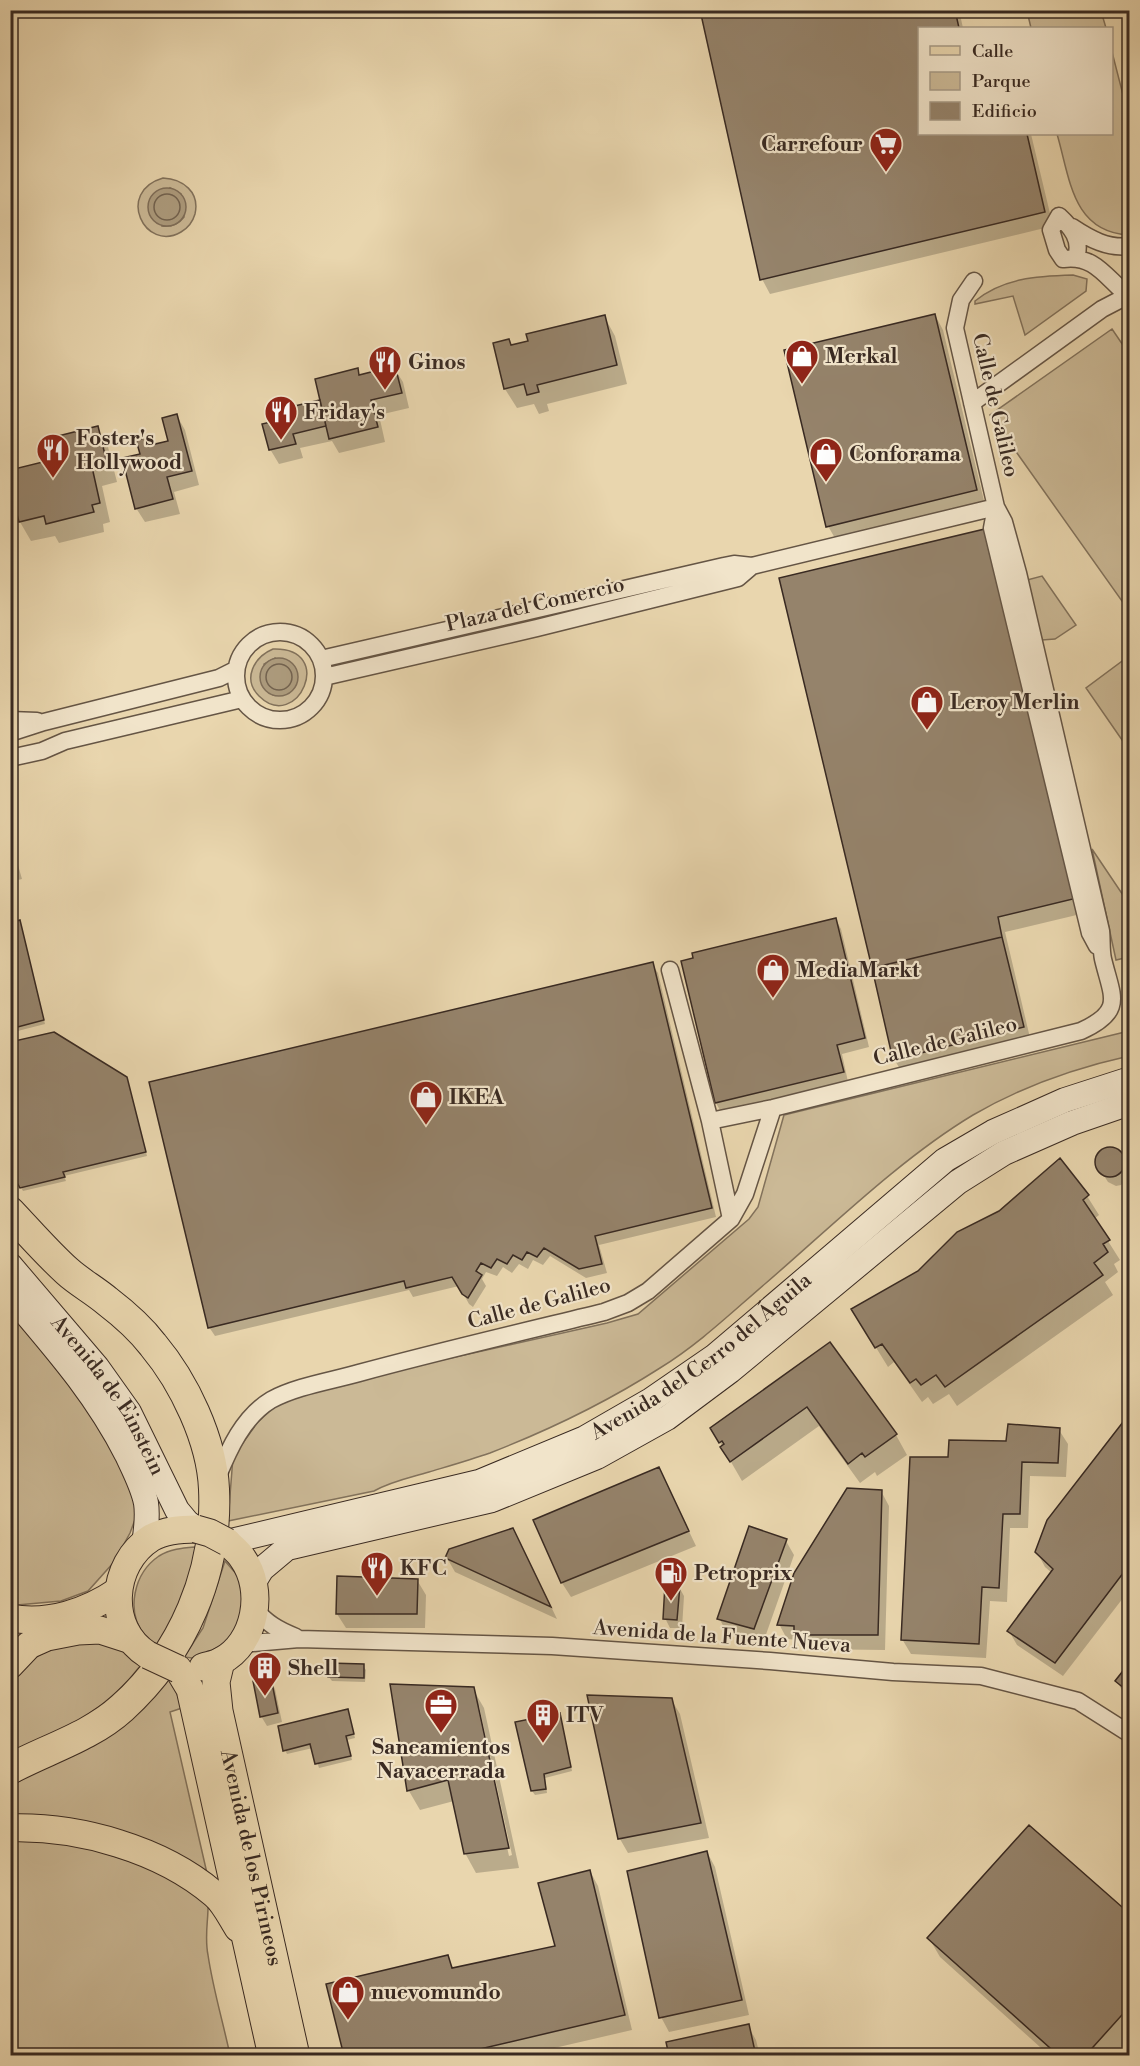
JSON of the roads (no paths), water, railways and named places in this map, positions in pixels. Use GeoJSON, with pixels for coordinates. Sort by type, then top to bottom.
{"type":"FeatureCollection","features":[{"type":"Feature","properties":{"kind":"highway"},"geometry":{"type":"LineString","coordinates":[[10,1212],[68,1272],[107,1300],[154,1346],[179,1381],[196,1417],[207,1450],[214,1486],[213,1522],[203,1579],[186,1626],[174,1646],[153,1674],[121,1709],[86,1732],[10,1769]]}},
{"type":"Feature","properties":{"kind":"main road","name":"Avenida del Cerro del Águila"},"geometry":{"type":"LineString","coordinates":[[227,1542],[479,1482],[585,1438],[651,1400],[714,1356],[945,1160],[993,1132],[1065,1100],[1130,1079]]}},
{"type":"Feature","properties":{"kind":"main road","name":"Avenida del Cerro del Águila"},"geometry":{"type":"LineString","coordinates":[[254,1595],[262,1569],[287,1548],[492,1500],[597,1457],[668,1418],[730,1371],[958,1182],[1004,1153],[1072,1123],[1130,1103]]}},
{"type":"Feature","properties":{"kind":"main road","name":"Avenida de Einstein"},"geometry":{"type":"LineString","coordinates":[[10,1265],[97,1367],[129,1412],[177,1510],[196,1529]]}},
{"type":"Feature","properties":{"kind":"main road","name":"Avenida de Einstein"},"geometry":{"type":"LineString","coordinates":[[10,1295],[83,1381],[111,1423],[134,1468],[146,1502],[147,1522],[144,1544]]}},
{"type":"Feature","properties":{"kind":"main road"},"geometry":{"type":"LineString","coordinates":[[10,1665],[29,1645],[47,1636],[78,1631],[100,1630],[178,1669],[202,1667],[231,1652],[251,1623],[254,1595],[243,1559],[227,1542],[196,1529],[166,1533],[153,1537],[144,1544],[124,1569],[118,1591],[123,1624],[140,1648]]}},
{"type":"Feature","properties":{"kind":"main road"},"geometry":{"type":"LineString","coordinates":[[10,1618],[45,1620],[71,1614],[101,1602],[118,1591]]}},
{"type":"Feature","properties":{"kind":"main road","name":"Avenida de los Pirineos"},"geometry":{"type":"LineString","coordinates":[[231,1652],[216,1682],[219,1711],[296,2055]]}},
{"type":"Feature","properties":{"kind":"main road","name":"Avenida de los Pirineos"},"geometry":{"type":"LineString","coordinates":[[178,1669],[190,1689],[272,2055]]}},
{"type":"Feature","properties":{"kind":"main road"},"geometry":{"type":"LineString","coordinates":[[10,1828],[37,1827],[103,1839],[168,1864],[216,1896],[246,1941]]}},
{"type":"Feature","properties":{"kind":"street"},"geometry":{"type":"LineString","coordinates":[[972,404],[1102,309],[1128,297],[1096,265],[1076,257],[1063,259],[1057,250],[1051,230],[1059,216],[1088,238],[1116,248],[1130,246]]}},
{"type":"Feature","properties":{"kind":"street","name":"Calle de Galileo"},"geometry":{"type":"LineString","coordinates":[[214,1486],[229,1449],[245,1423],[271,1401],[297,1390],[404,1361],[603,1312],[628,1303],[648,1291],[731,1220],[745,1194],[773,1108],[1081,1030],[1094,1025],[1112,1007],[1113,998],[1102,956],[1090,933],[992,528],[996,507],[955,328],[961,300],[974,281]]}},
{"type":"Feature","properties":{"kind":"street","name":"Plaza del Comercio"},"geometry":{"type":"LineString","coordinates":[[321,659],[724,566],[734,564],[752,566],[996,507]]}},
{"type":"Feature","properties":{"kind":"street","name":"Plaza del Comercio"},"geometry":{"type":"LineString","coordinates":[[324,677],[537,628],[738,578],[752,566]]}},
{"type":"Feature","properties":{"kind":"street"},"geometry":{"type":"LineString","coordinates":[[270,632],[286,632],[300,636],[313,646],[321,659],[324,677],[322,691],[315,703],[304,713],[291,719],[277,720],[263,717],[251,710],[242,699],[236,685],[239,657],[257,637],[270,632]]}},
{"type":"Feature","properties":{"kind":"street"},"geometry":{"type":"LineString","coordinates":[[10,733],[44,722],[219,678],[236,670]]}},
{"type":"Feature","properties":{"kind":"street"},"geometry":{"type":"LineString","coordinates":[[10,758],[42,751],[65,741],[242,699]]}},
{"type":"Feature","properties":{"kind":"street"},"geometry":{"type":"LineString","coordinates":[[10,720],[44,722]]}},
{"type":"Feature","properties":{"kind":"street"},"geometry":{"type":"LineString","coordinates":[[10,746],[47,739],[65,741]]}},
{"type":"Feature","properties":{"kind":"street"},"geometry":{"type":"LineString","coordinates":[[670,970],[710,1121],[731,1220]]}},
{"type":"Feature","properties":{"kind":"street"},"geometry":{"type":"LineString","coordinates":[[710,1121],[773,1108]]}},
{"type":"Feature","properties":{"kind":"street","name":"Avenida de la Fuente Nueva"},"geometry":{"type":"LineString","coordinates":[[254,1595],[268,1624],[299,1639]]}},
{"type":"Feature","properties":{"kind":"street","name":"Avenida de la Fuente Nueva"},"geometry":{"type":"LineString","coordinates":[[231,1652],[299,1639],[552,1646],[770,1660],[893,1672],[981,1676],[1078,1701],[1130,1734]]}},
{"type":"Feature","properties":{"kind":"water"},"geometry":{"type":"Polygon","coordinates":[[[167,188],[181,193],[186,207],[181,221],[167,226],[153,221],[148,207],[153,193],[167,188]]]}},
{"type":"Feature","properties":{"kind":"water"},"geometry":{"type":"Polygon","coordinates":[[[279,658],[293,663],[298,677],[293,691],[279,696],[265,691],[260,677],[265,663],[279,658]]]}},
{"type":"Feature","properties":{"kind":"place","name":"Carrefour"},"geometry":{"type":"Point","coordinates":[886,173]}},
{"type":"Feature","properties":{"kind":"place","name":"Merkal"},"geometry":{"type":"Point","coordinates":[802,385]}},
{"type":"Feature","properties":{"kind":"place","name":"Ginos"},"geometry":{"type":"Point","coordinates":[385,391]}},
{"type":"Feature","properties":{"kind":"place","name":"Friday's"},"geometry":{"type":"Point","coordinates":[281,441]}},
{"type":"Feature","properties":{"kind":"place","name":"Foster's Hollywood"},"geometry":{"type":"Point","coordinates":[53,479]}},
{"type":"Feature","properties":{"kind":"place","name":"Conforama"},"geometry":{"type":"Point","coordinates":[826,483]}},
{"type":"Feature","properties":{"kind":"place","name":"Leroy Merlin"},"geometry":{"type":"Point","coordinates":[927,731]}},
{"type":"Feature","properties":{"kind":"place","name":"MediaMarkt"},"geometry":{"type":"Point","coordinates":[773,999]}},
{"type":"Feature","properties":{"kind":"place","name":"IKEA"},"geometry":{"type":"Point","coordinates":[426,1126]}},
{"type":"Feature","properties":{"kind":"place","name":"KFC"},"geometry":{"type":"Point","coordinates":[377,1597]}},
{"type":"Feature","properties":{"kind":"place","name":"Petroprix"},"geometry":{"type":"Point","coordinates":[671,1602]}},
{"type":"Feature","properties":{"kind":"place","name":"Shell"},"geometry":{"type":"Point","coordinates":[265,1697]}},
{"type":"Feature","properties":{"kind":"place","name":"Saneamientos Navacerrada"},"geometry":{"type":"Point","coordinates":[441,1734]}},
{"type":"Feature","properties":{"kind":"place","name":"ITV"},"geometry":{"type":"Point","coordinates":[543,1744]}},
{"type":"Feature","properties":{"kind":"place","name":"nuevomundo"},"geometry":{"type":"Point","coordinates":[348,2021]}}]}
